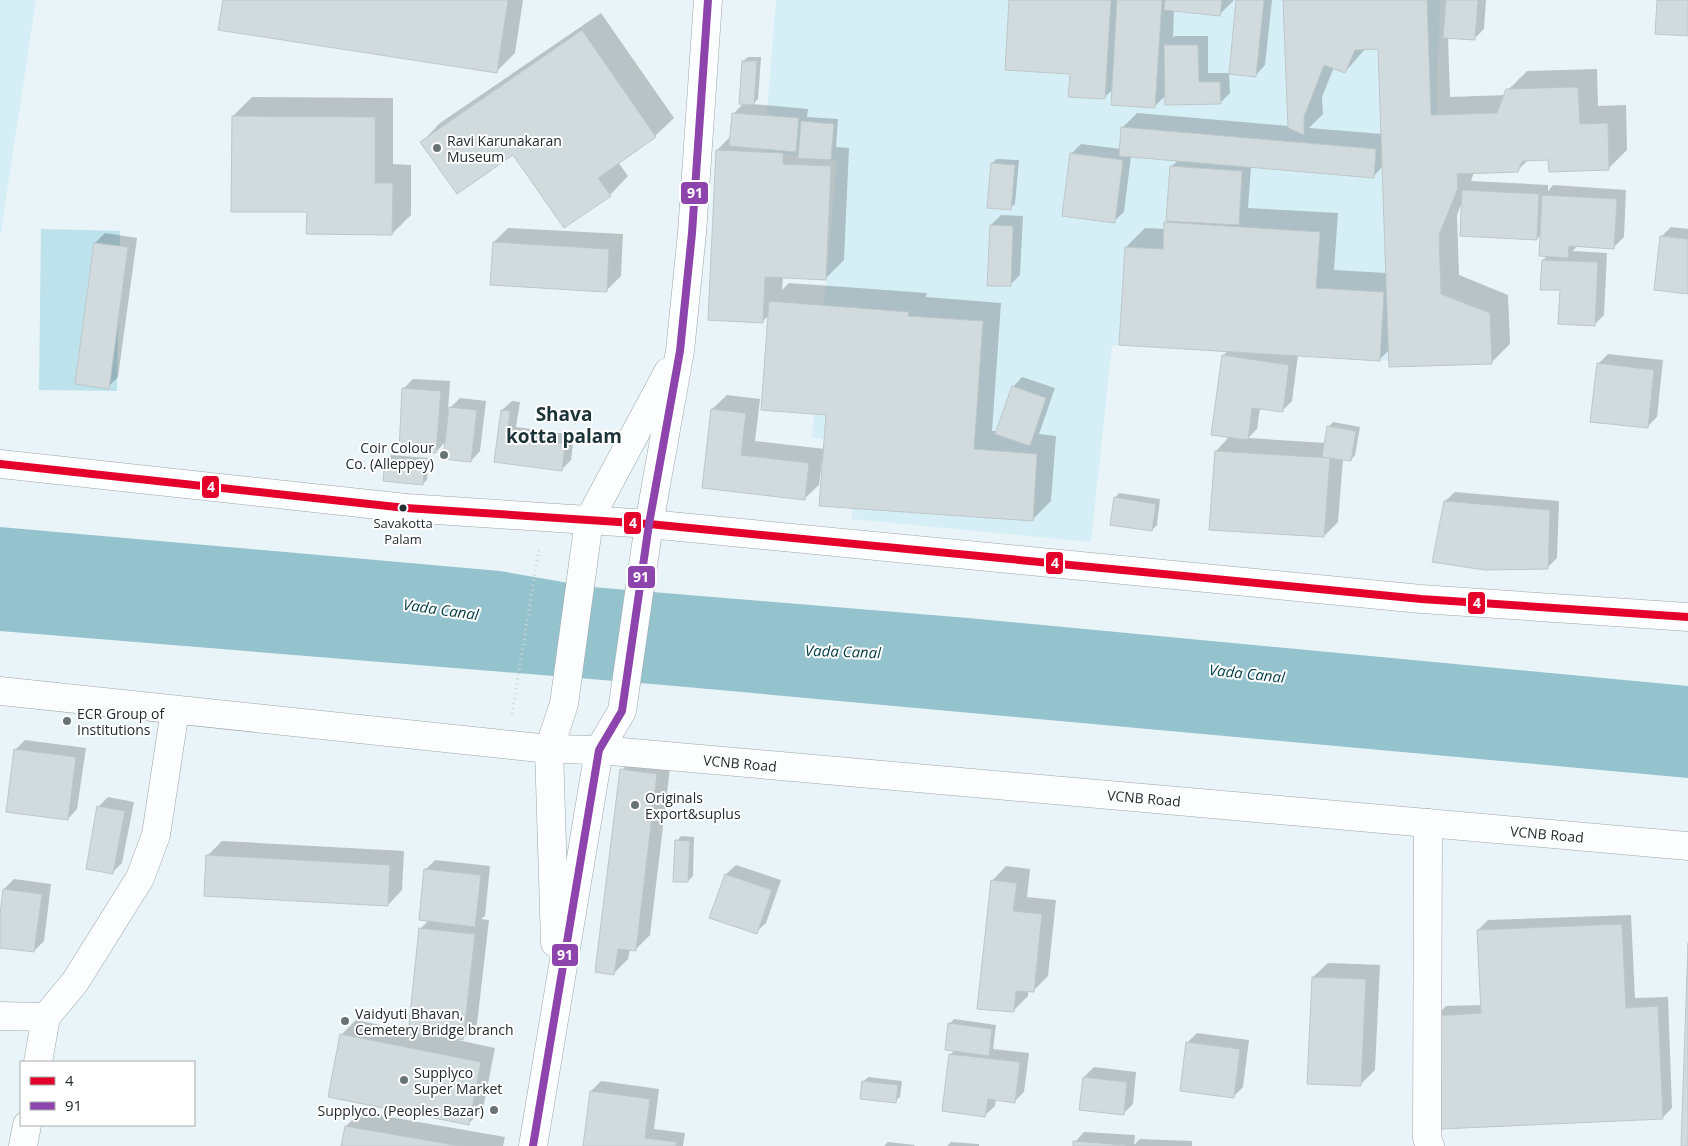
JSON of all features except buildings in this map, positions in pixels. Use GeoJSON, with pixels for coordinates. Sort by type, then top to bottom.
{"type":"FeatureCollection","features":[{"type":"Feature","properties":{"kind":"main road"},"geometry":{"type":"LineString","coordinates":[[533,1146],[599,750],[622,711],[643,572],[648,524],[680,351],[692,233],[708,0]]}},
{"type":"Feature","properties":{"kind":"main road"},"geometry":{"type":"LineString","coordinates":[[556,1004],[549,749],[564,704],[589,520],[680,351]]}},
{"type":"Feature","properties":{"kind":"main road"},"geometry":{"type":"LineString","coordinates":[[0,464],[406,508],[648,524],[1411,598],[1688,617]]}},
{"type":"Feature","properties":{"kind":"main road","name":"VCNB Road"},"geometry":{"type":"LineString","coordinates":[[0,691],[549,749],[599,750],[1688,846]]}},
{"type":"Feature","properties":{"kind":"main road"},"geometry":{"type":"LineString","coordinates":[[38,1061],[46,1017],[75,982],[140,878],[156,835],[174,710]]}},
{"type":"Feature","properties":{"kind":"main road"},"geometry":{"type":"LineString","coordinates":[[1428,823],[1427,1138],[1430,1146]]}},
{"type":"Feature","properties":{"kind":"main road"},"geometry":{"type":"LineString","coordinates":[[0,1016],[46,1017]]}},
{"type":"Feature","properties":{"kind":"main road"},"geometry":{"type":"LineString","coordinates":[[23,1146],[26,1126]]}},
{"type":"Feature","properties":{"kind":"path"},"geometry":{"type":"LineString","coordinates":[[515,695],[537,563]]}},
{"type":"Feature","properties":{"kind":"shaded area"},"geometry":{"type":"Polygon","coordinates":[[[0,0],[36,0],[0,238],[0,0]]]}},
{"type":"Feature","properties":{"kind":"shaded area"},"geometry":{"type":"Polygon","coordinates":[[[776,0],[1440,0],[1429,363],[1112,345],[1091,542],[852,519],[859,443],[812,438],[837,161],[764,151],[776,0]]]}},
{"type":"Feature","properties":{"kind":"shaded area"},"geometry":{"type":"Polygon","coordinates":[[[41,229],[120,231],[117,391],[39,390],[41,229]]]}},
{"type":"Feature","properties":{"kind":"water","name":"Vada Canal"},"geometry":{"type":"Polygon","coordinates":[[[0,527],[500,571],[592,587],[968,618],[1688,686],[1688,778],[664,685],[0,631],[0,527]]]}},
{"type":"Feature","properties":{"kind":"transit line","name":"91"},"geometry":{"type":"LineString","coordinates":[[533,1146],[599,750],[622,711],[649,524],[680,351],[692,233],[708,0]]}},
{"type":"Feature","properties":{"kind":"transit line","name":"4"},"geometry":{"type":"LineString","coordinates":[[0,464],[406,508],[649,524],[1421,599],[1688,617]]}},
{"type":"Feature","properties":{"kind":"place","name":"Ravi Karunakaran Museum"},"geometry":{"type":"Point","coordinates":[437,148]}},
{"type":"Feature","properties":{"kind":"place","name":"Coir Colour Co. (Alleppey)"},"geometry":{"type":"Point","coordinates":[444,455]}},
{"type":"Feature","properties":{"kind":"place","name":"Savakotta Palam"},"geometry":{"type":"Point","coordinates":[403,508]}},
{"type":"Feature","properties":{"kind":"place","name":"ECR Group of Institutions"},"geometry":{"type":"Point","coordinates":[67,721]}},
{"type":"Feature","properties":{"kind":"place","name":"Originals Export&suplus"},"geometry":{"type":"Point","coordinates":[635,805]}},
{"type":"Feature","properties":{"kind":"place","name":"Vaidyuti Bhavan, Cemetery Bridge branch"},"geometry":{"type":"Point","coordinates":[345,1021]}},
{"type":"Feature","properties":{"kind":"place","name":"Supplyco Super Market"},"geometry":{"type":"Point","coordinates":[404,1080]}},
{"type":"Feature","properties":{"kind":"place","name":"Supplyco. (Peoples Bazar)"},"geometry":{"type":"Point","coordinates":[494,1110]}},
{"type":"Feature","properties":{"kind":"district","name":"Shava kotta palam"},"geometry":{"type":"Point","coordinates":[564,425]}}]}
